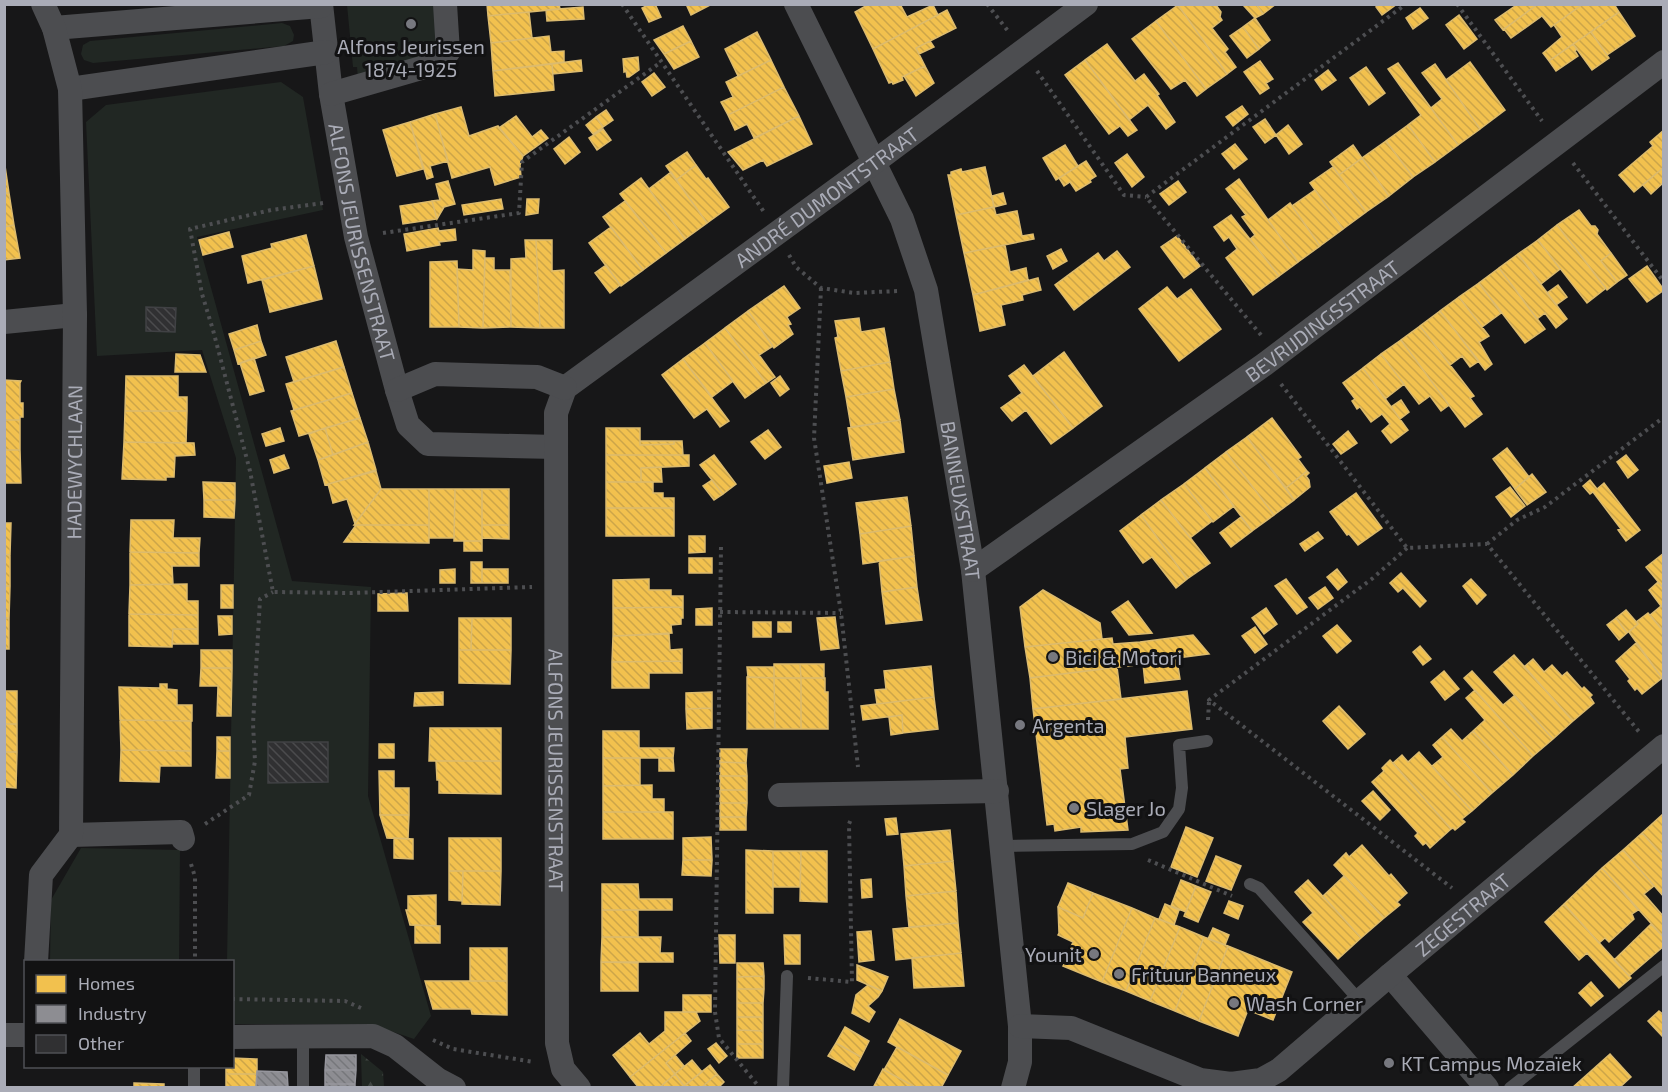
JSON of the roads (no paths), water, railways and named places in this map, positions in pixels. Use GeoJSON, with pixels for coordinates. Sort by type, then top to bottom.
{"type":"FeatureCollection","features":[{"type":"Feature","properties":{"kind":"street","name":"HADEWYCHLAAN"},"geometry":{"type":"LineString","coordinates":[[43,4],[54,28],[70,89],[75,315],[71,835]]}},
{"type":"Feature","properties":{"kind":"street"},"geometry":{"type":"LineString","coordinates":[[332,94],[435,64],[448,52],[445,4]]}},
{"type":"Feature","properties":{"kind":"street","name":"BANNEUXSTRAAT"},"geometry":{"type":"LineString","coordinates":[[796,4],[902,219],[927,290],[973,570],[1003,846],[1020,1026],[1020,1062],[1012,1088]]}},
{"type":"Feature","properties":{"kind":"street","name":"ANDRÉ DUMONTSTRAAT"},"geometry":{"type":"LineString","coordinates":[[565,387],[873,163],[1086,4]]}},
{"type":"Feature","properties":{"kind":"street"},"geometry":{"type":"LineString","coordinates":[[54,28],[321,5]]}},
{"type":"Feature","properties":{"kind":"street","name":"ALFONS JEURISSENSTRAAT"},"geometry":{"type":"LineString","coordinates":[[321,5],[332,94],[356,237],[408,425],[428,444],[556,447]]}},
{"type":"Feature","properties":{"kind":"street"},"geometry":{"type":"LineString","coordinates":[[70,89],[326,52]]}},
{"type":"Feature","properties":{"kind":"street","name":"BEVRIJDINGSSTRAAT"},"geometry":{"type":"LineString","coordinates":[[973,570],[1271,359],[1664,62]]}},
{"type":"Feature","properties":{"kind":"street"},"geometry":{"type":"LineString","coordinates":[[4,322],[75,315]]}},
{"type":"Feature","properties":{"kind":"street","name":"ALFONS JEURISSENSTRAAT"},"geometry":{"type":"LineString","coordinates":[[397,390],[435,374],[537,377],[565,387],[556,413],[556,1043],[563,1068],[579,1088]]}},
{"type":"Feature","properties":{"kind":"street","name":"ZEGESTRAAT"},"geometry":{"type":"LineString","coordinates":[[1020,1026],[1071,1028],[1200,1080],[1231,1084],[1261,1080],[1280,1070],[1660,749]]}},
{"type":"Feature","properties":{"kind":"street"},"geometry":{"type":"LineString","coordinates":[[780,795],[997,791]]}},
{"type":"Feature","properties":{"kind":"street"},"geometry":{"type":"LineString","coordinates":[[36,960],[41,874],[71,835],[181,832],[183,839]]}},
{"type":"Feature","properties":{"kind":"street"},"geometry":{"type":"LineString","coordinates":[[1390,975],[1487,1088]]}},
{"type":"Feature","properties":{"kind":"street"},"geometry":{"type":"LineString","coordinates":[[4,1035],[24,1035]]}},
{"type":"Feature","properties":{"kind":"street"},"geometry":{"type":"LineString","coordinates":[[234,1037],[374,1036],[395,1046],[437,1079],[454,1088]]}},
{"type":"Feature","properties":{"kind":"lane"},"geometry":{"type":"LineString","coordinates":[[1003,846],[1132,844],[1163,832],[1179,809],[1182,788],[1179,745],[1207,741]]}},
{"type":"Feature","properties":{"kind":"lane"},"geometry":{"type":"LineString","coordinates":[[1250,884],[1259,888],[1360,1001]]}},
{"type":"Feature","properties":{"kind":"lane"},"geometry":{"type":"LineString","coordinates":[[1510,1088],[1664,966]]}},
{"type":"Feature","properties":{"kind":"lane"},"geometry":{"type":"LineString","coordinates":[[783,1088],[788,976]]}},
{"type":"Feature","properties":{"kind":"lane"},"geometry":{"type":"LineString","coordinates":[[303,1036],[303,1088]]}},
{"type":"Feature","properties":{"kind":"lane"},"geometry":{"type":"LineString","coordinates":[[194,1068],[194,1088]]}},
{"type":"Feature","properties":{"kind":"place","name":"Alfons Jeurissen 1874-1925"},"geometry":{"type":"Point","coordinates":[411,24]}},
{"type":"Feature","properties":{"kind":"place","name":"Bici & Motori"},"geometry":{"type":"Point","coordinates":[1053,657]}},
{"type":"Feature","properties":{"kind":"place","name":"Argenta"},"geometry":{"type":"Point","coordinates":[1020,725]}},
{"type":"Feature","properties":{"kind":"place","name":"Slager Jo"},"geometry":{"type":"Point","coordinates":[1074,808]}},
{"type":"Feature","properties":{"kind":"place","name":"Younit"},"geometry":{"type":"Point","coordinates":[1094,954]}},
{"type":"Feature","properties":{"kind":"place","name":"Frituur Banneux"},"geometry":{"type":"Point","coordinates":[1119,974]}},
{"type":"Feature","properties":{"kind":"place","name":"Wash Corner"},"geometry":{"type":"Point","coordinates":[1234,1003]}},
{"type":"Feature","properties":{"kind":"place","name":"KT Campus Mozaïek"},"geometry":{"type":"Point","coordinates":[1389,1063]}}]}
